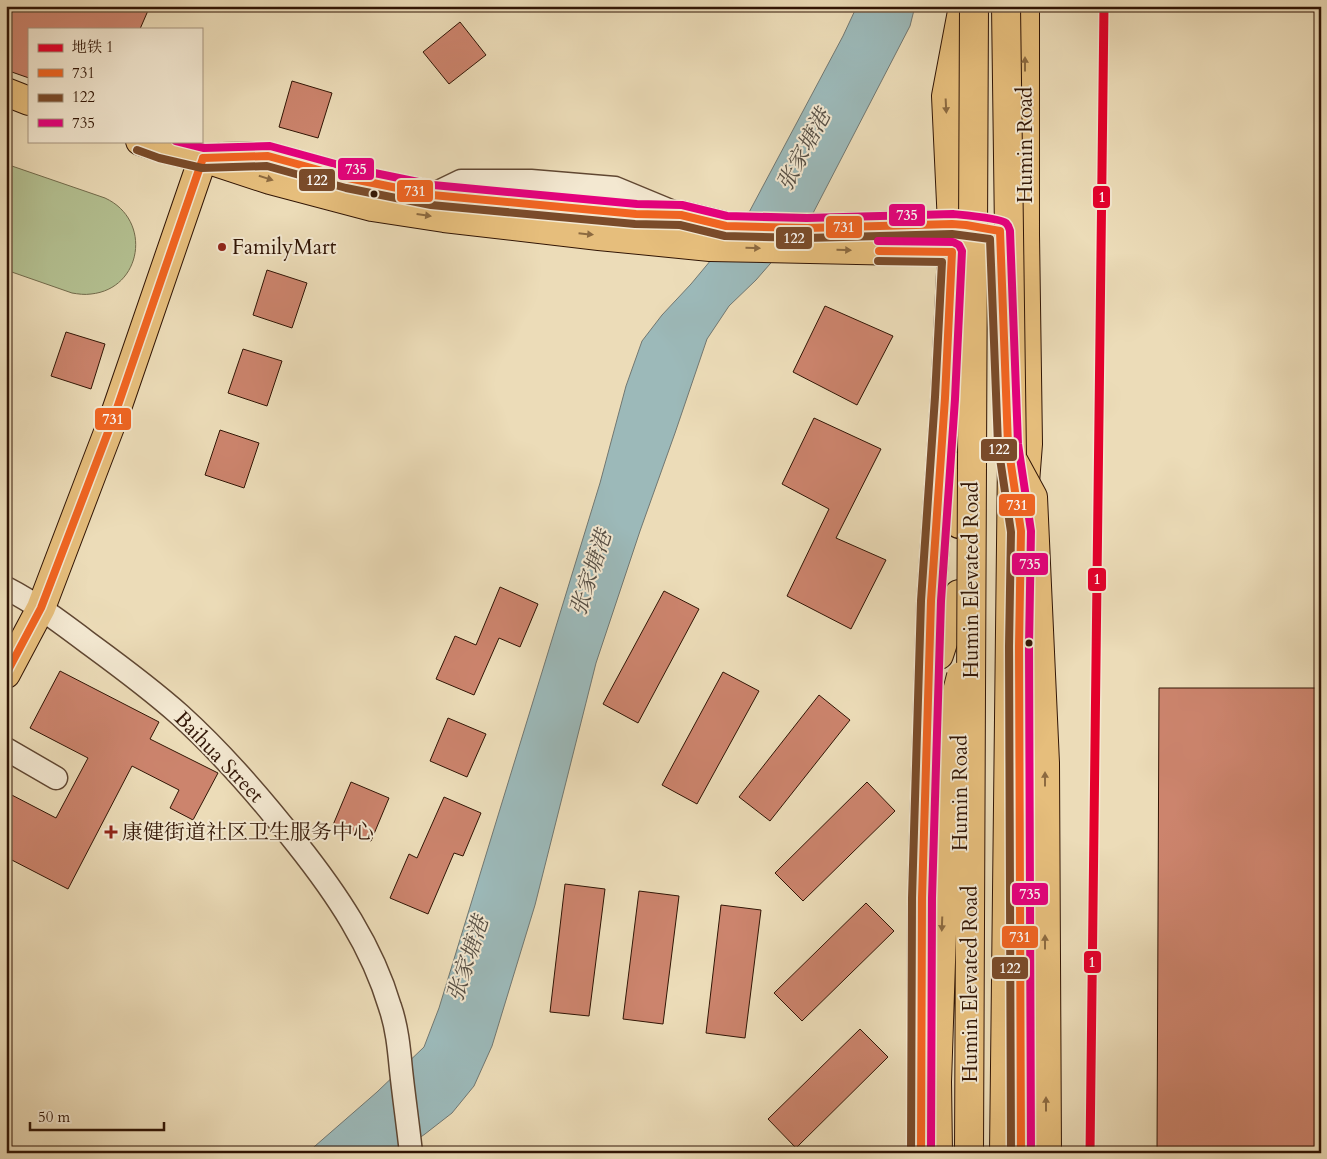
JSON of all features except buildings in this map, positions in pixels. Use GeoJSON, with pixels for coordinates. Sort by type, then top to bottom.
{"type":"FeatureCollection","features":[{"type":"Feature","properties":{"kind":"main road","name":"Humin Road"},"geometry":{"type":"LineString","coordinates":[[962,1153],[958,594],[960,524],[958,238],[946,96],[963,6]]}},
{"type":"Feature","properties":{"kind":"main road","name":"Humin Elevated Road"},"geometry":{"type":"LineString","coordinates":[[969,1153],[974,6]]}},
{"type":"Feature","properties":{"kind":"main road"},"geometry":{"type":"LineString","coordinates":[[1006,6],[1008,445],[1021,531],[1019,646],[1021,1153]]}},
{"type":"Feature","properties":{"kind":"main road","name":"Humin Elevated Road"},"geometry":{"type":"LineString","coordinates":[[1004,1153],[1012,458],[1006,6]]}},
{"type":"Feature","properties":{"kind":"main road","name":"Humin Road"},"geometry":{"type":"LineString","coordinates":[[1008,236],[1025,6]]}},
{"type":"Feature","properties":{"kind":"main road"},"geometry":{"type":"LineString","coordinates":[[6,92],[28,101]]}},
{"type":"Feature","properties":{"kind":"main road"},"geometry":{"type":"LineString","coordinates":[[143,142],[203,158],[270,180],[372,207],[537,229],[801,238],[958,238],[1008,236]]}},
{"type":"Feature","properties":{"kind":"main road"},"geometry":{"type":"LineString","coordinates":[[203,158],[268,156],[348,178],[432,195],[627,214],[681,215],[718,236]]}},
{"type":"Feature","properties":{"kind":"main road"},"geometry":{"type":"LineString","coordinates":[[6,674],[41,608],[115,414],[203,158]]}},
{"type":"Feature","properties":{"kind":"main road","name":"Humin Road"},"geometry":{"type":"LineString","coordinates":[[921,1153],[922,898],[931,601],[958,238]]}},
{"type":"Feature","properties":{"kind":"main road","name":"Humin Road"},"geometry":{"type":"LineString","coordinates":[[945,398],[960,524]]}},
{"type":"Feature","properties":{"kind":"main road"},"geometry":{"type":"LineString","coordinates":[[1012,458],[1033,497],[1045,763],[1047,1153]]}},
{"type":"Feature","properties":{"kind":"main road"},"geometry":{"type":"LineString","coordinates":[[929,685],[958,594]]}},
{"type":"Feature","properties":{"kind":"main road"},"geometry":{"type":"LineString","coordinates":[[938,1153],[937,1082],[949,723],[971,633]]}},
{"type":"Feature","properties":{"kind":"street","name":"Baihua Street"},"geometry":{"type":"LineString","coordinates":[[6,588],[41,608],[125,670],[180,716],[228,762],[271,810],[310,860],[337,898],[361,939],[379,975],[391,1008],[398,1042],[411,1153]]}},
{"type":"Feature","properties":{"kind":"street"},"geometry":{"type":"LineString","coordinates":[[6,749],[56,778]]}},
{"type":"Feature","properties":{"kind":"green space"},"geometry":{"type":"Polygon","coordinates":[[[6,164],[105,198],[120,208],[130,222],[135,237],[135,252],[130,267],[121,280],[108,289],[91,294],[82,294],[72,293],[6,270],[6,164]]]}},
{"type":"Feature","properties":{"kind":"water","name":"张家塘港"},"geometry":{"type":"Polygon","coordinates":[[[857,6],[915,6],[910,26],[811,217],[756,280],[729,306],[707,339],[596,663],[535,905],[492,1046],[474,1086],[452,1113],[398,1153],[307,1153],[377,1092],[424,1047],[439,1008],[600,483],[626,386],[642,341],[662,315],[691,284],[746,218],[843,36],[857,6]]]}},
{"type":"Feature","properties":{"kind":"metro line","name":"1"},"geometry":{"type":"LineString","coordinates":[[1090,1153],[1104,6]]}},
{"type":"Feature","properties":{"kind":"transit line","name":"735"},"geometry":{"type":"LineString","coordinates":[[180,142],[204,148],[270,146],[350,168],[433,185],[637,204],[682,205],[727,216],[807,218],[953,214],[989,218],[1007,224],[1010,231],[1018,444],[1031,531],[1029,646],[1031,1153]]}},
{"type":"Feature","properties":{"kind":"transit line","name":"122"},"geometry":{"type":"LineString","coordinates":[[137,150],[159,158],[202,168],[267,166],[346,188],[431,205],[635,224],[680,225],[725,236],[807,238],[952,234],[990,239],[998,445],[1011,532],[1009,646],[1011,1153]]}},
{"type":"Feature","properties":{"kind":"transit line","name":"731"},"geometry":{"type":"LineString","coordinates":[[203,158],[268,156],[348,178],[432,195],[636,214],[681,215],[726,226],[807,228],[952,224],[1000,231],[1008,445],[1021,531],[1019,646],[1021,1153]]}},
{"type":"Feature","properties":{"kind":"transit line","name":"731"},"geometry":{"type":"LineString","coordinates":[[6,674],[41,608],[115,414],[203,158]]}},
{"type":"Feature","properties":{"kind":"transit line","name":"735"},"geometry":{"type":"LineString","coordinates":[[878,241],[953,242],[959,245],[962,251],[955,399],[941,601],[932,898],[931,1153]]}},
{"type":"Feature","properties":{"kind":"transit line","name":"731"},"geometry":{"type":"LineString","coordinates":[[879,251],[952,252],[945,398],[931,601],[922,898],[921,1153]]}},
{"type":"Feature","properties":{"kind":"transit line","name":"122"},"geometry":{"type":"LineString","coordinates":[[878,261],[942,262],[921,601],[912,898],[911,1153]]}},
{"type":"Feature","properties":{"kind":"place","name":"FamilyMart"},"geometry":{"type":"Point","coordinates":[222,247]}},
{"type":"Feature","properties":{"kind":"place","name":"康健街道社区卫生服务中心"},"geometry":{"type":"Point","coordinates":[111,832]}}]}
